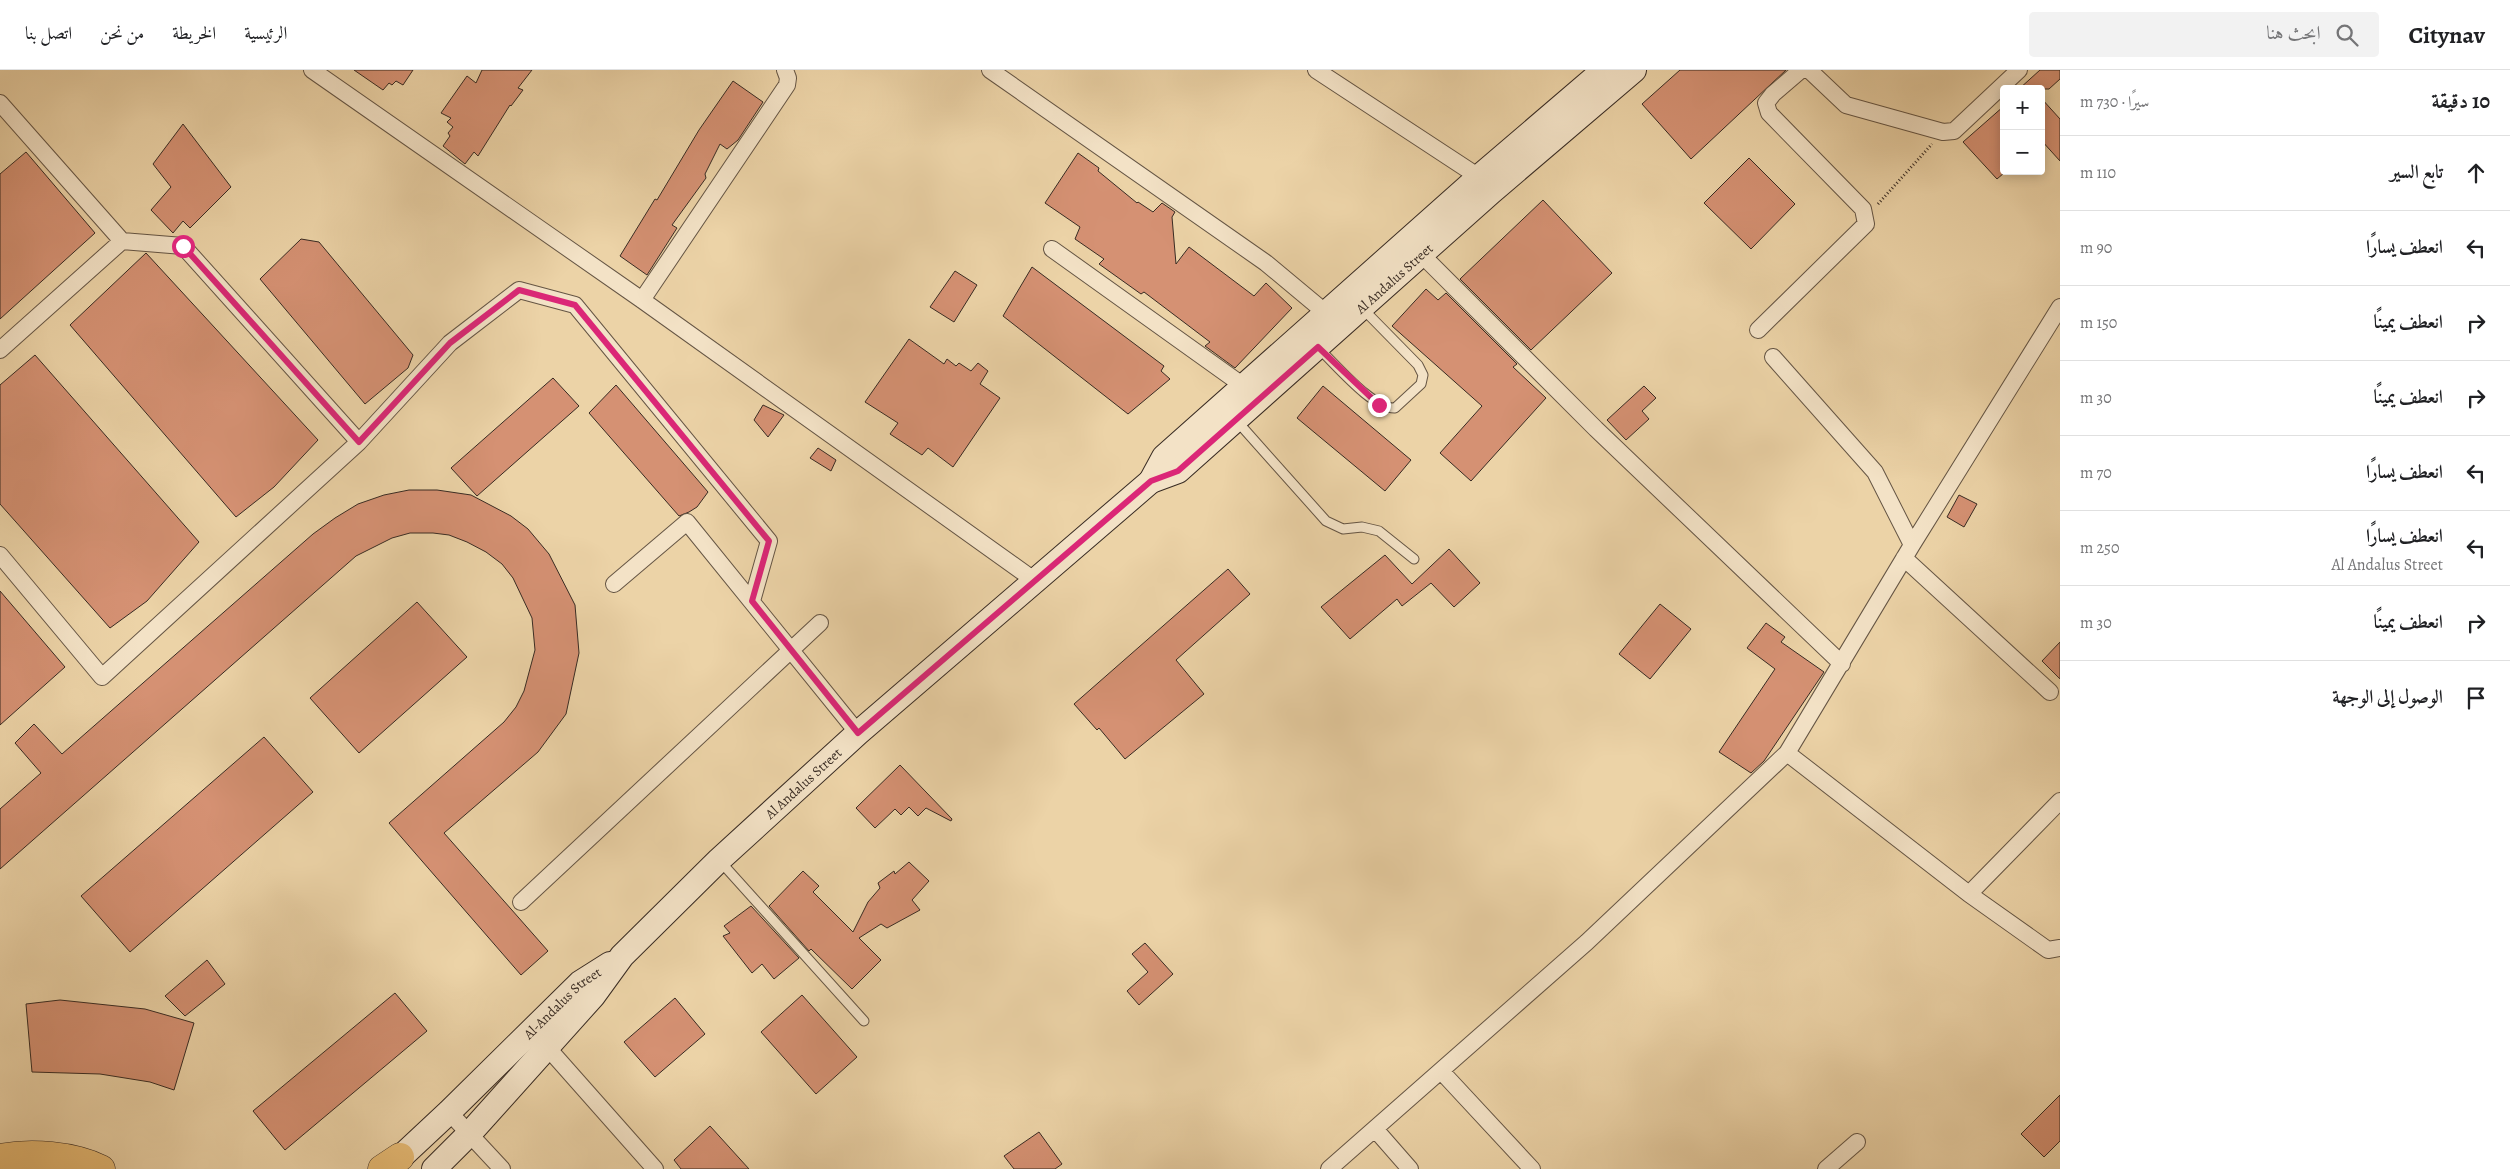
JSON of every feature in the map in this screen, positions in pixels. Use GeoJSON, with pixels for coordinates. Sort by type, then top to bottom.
{"type":"FeatureCollection","features":[{"type":"Feature","properties":{"kind":"highway"},"geometry":{"type":"LineString","coordinates":[[0,1158],[12,1156],[56,1157],[99,1168]]}},
{"type":"Feature","properties":{"kind":"main road","name":"Al Andalus Street"},"geometry":{"type":"LineString","coordinates":[[1151,481],[1164,457],[1245,387],[1478,177],[1604,70]]}},
{"type":"Feature","properties":{"kind":"main road","name":"Al Andalus Street"},"geometry":{"type":"LineString","coordinates":[[622,956],[719,860],[858,733],[1151,481],[1178,471],[1421,254],[1634,70]]}},
{"type":"Feature","properties":{"kind":"main road","name":"Al-Andalus Street"},"geometry":{"type":"LineString","coordinates":[[434,1169],[470,1133],[593,996],[622,956]]}},
{"type":"Feature","properties":{"kind":"main road","name":"Al-Andalus Street"},"geometry":{"type":"LineString","coordinates":[[390,1165],[449,1112],[580,983],[622,956]]}},
{"type":"Feature","properties":{"kind":"street"},"geometry":{"type":"LineString","coordinates":[[312,70],[642,300],[1034,580]]}},
{"type":"Feature","properties":{"kind":"street"},"geometry":{"type":"LineString","coordinates":[[642,300],[787,85],[788,78],[785,70]]}},
{"type":"Feature","properties":{"kind":"street"},"geometry":{"type":"LineString","coordinates":[[990,70],[1266,263],[1326,313]]}},
{"type":"Feature","properties":{"kind":"street"},"geometry":{"type":"LineString","coordinates":[[1316,70],[1478,177]]}},
{"type":"Feature","properties":{"kind":"street"},"geometry":{"type":"LineString","coordinates":[[1758,330],[1866,224],[1867,217],[1863,209],[1769,113],[1766,103],[1801,70]]}},
{"type":"Feature","properties":{"kind":"street"},"geometry":{"type":"LineString","coordinates":[[1809,70],[1846,106],[1943,132],[1954,131],[2019,70]]}},
{"type":"Feature","properties":{"kind":"street"},"geometry":{"type":"LineString","coordinates":[[0,103],[122,241],[183,246],[359,442]]}},
{"type":"Feature","properties":{"kind":"street"},"geometry":{"type":"LineString","coordinates":[[0,350],[122,241]]}},
{"type":"Feature","properties":{"kind":"street"},"geometry":{"type":"LineString","coordinates":[[1052,249],[1245,387]]}},
{"type":"Feature","properties":{"kind":"street"},"geometry":{"type":"LineString","coordinates":[[1421,254],[1596,429],[1842,664]]}},
{"type":"Feature","properties":{"kind":"street"},"geometry":{"type":"LineString","coordinates":[[0,555],[102,677],[359,442],[450,343],[519,290],[575,305],[769,541],[752,601]]}},
{"type":"Feature","properties":{"kind":"street"},"geometry":{"type":"LineString","coordinates":[[1329,1169],[1587,942],[1787,753],[1908,552],[2060,307]]}},
{"type":"Feature","properties":{"kind":"street"},"geometry":{"type":"LineString","coordinates":[[1773,357],[1875,472],[1908,552],[2050,692]]}},
{"type":"Feature","properties":{"kind":"street"},"geometry":{"type":"LineString","coordinates":[[614,584],[687,522],[858,733]]}},
{"type":"Feature","properties":{"kind":"street"},"geometry":{"type":"LineString","coordinates":[[521,902],[820,623]]}},
{"type":"Feature","properties":{"kind":"street"},"geometry":{"type":"LineString","coordinates":[[1787,753],[1969,894],[2048,950],[2060,948]]}},
{"type":"Feature","properties":{"kind":"street"},"geometry":{"type":"LineString","coordinates":[[1969,894],[2060,800]]}},
{"type":"Feature","properties":{"kind":"street"},"geometry":{"type":"LineString","coordinates":[[547,1047],[655,1169]]}},
{"type":"Feature","properties":{"kind":"street"},"geometry":{"type":"LineString","coordinates":[[1441,1071],[1532,1169]]}},
{"type":"Feature","properties":{"kind":"street"},"geometry":{"type":"LineString","coordinates":[[449,1112],[502,1169]]}},
{"type":"Feature","properties":{"kind":"street"},"geometry":{"type":"LineString","coordinates":[[1375,1129],[1410,1169]]}},
{"type":"Feature","properties":{"kind":"street"},"geometry":{"type":"LineString","coordinates":[[1826,1169],[1857,1142]]}},
{"type":"Feature","properties":{"kind":"lane"},"geometry":{"type":"LineString","coordinates":[[1318,347],[1373,400],[1387,409],[1395,408],[1421,384],[1423,375],[1418,365],[1361,308]]}},
{"type":"Feature","properties":{"kind":"lane"},"geometry":{"type":"LineString","coordinates":[[1236,420],[1326,521],[1343,529],[1362,527],[1380,531],[1414,559]]}},
{"type":"Feature","properties":{"kind":"lane"},"geometry":{"type":"LineString","coordinates":[[719,860],[864,1021]]}},
{"type":"Feature","properties":{"kind":"path"},"geometry":{"type":"LineString","coordinates":[[1867,217],[1943,132]]}},
{"type":"Feature","properties":{"kind":"building"},"geometry":{"type":"Polygon","coordinates":[[[354,70],[413,70],[403,85],[396,81],[392,85],[389,83],[383,90],[354,70]]]}},
{"type":"Feature","properties":{"kind":"building"},"geometry":{"type":"Polygon","coordinates":[[[482,70],[532,70],[518,88],[523,90],[510,105],[478,156],[474,152],[465,164],[443,146],[450,136],[448,133],[453,127],[447,122],[451,118],[441,113],[467,76],[476,83],[482,70]]]}},
{"type":"Feature","properties":{"kind":"building"},"geometry":{"type":"Polygon","coordinates":[[[1680,70],[1786,70],[1691,159],[1642,104],[1680,70]]]}},
{"type":"Feature","properties":{"kind":"building"},"geometry":{"type":"Polygon","coordinates":[[[2040,70],[2060,70],[2060,79],[2049,89],[2045,89],[2045,85],[2023,85],[2040,70]]]}},
{"type":"Feature","properties":{"kind":"building"},"geometry":{"type":"Polygon","coordinates":[[[733,81],[763,102],[738,140],[727,149],[720,144],[705,174],[706,178],[672,225],[677,228],[647,275],[620,256],[655,199],[657,200],[699,130],[733,81]]]}},
{"type":"Feature","properties":{"kind":"building"},"geometry":{"type":"Polygon","coordinates":[[[2045,102],[2060,119],[2060,161],[2045,144],[2045,102]]]}},
{"type":"Feature","properties":{"kind":"building"},"geometry":{"type":"Polygon","coordinates":[[[2000,110],[2000,175],[2002,175],[1997,179],[1963,142],[2000,110]]]}},
{"type":"Feature","properties":{"kind":"building"},"geometry":{"type":"Polygon","coordinates":[[[183,124],[231,187],[190,228],[183,221],[173,233],[151,210],[171,187],[153,164],[183,124]]]}},
{"type":"Feature","properties":{"kind":"building"},"geometry":{"type":"Polygon","coordinates":[[[26,152],[95,233],[0,319],[0,174],[26,152]]]}},
{"type":"Feature","properties":{"kind":"building"},"geometry":{"type":"Polygon","coordinates":[[[1078,153],[1099,168],[1098,171],[1137,203],[1153,212],[1162,203],[1175,212],[1172,217],[1176,264],[1189,247],[1254,296],[1266,283],[1292,308],[1235,368],[1205,346],[1210,342],[1144,292],[1141,294],[1099,264],[1104,259],[1075,239],[1080,227],[1045,203],[1078,153]]]}},
{"type":"Feature","properties":{"kind":"building"},"geometry":{"type":"Polygon","coordinates":[[[1749,158],[1795,204],[1751,249],[1704,203],[1749,158]]]}},
{"type":"Feature","properties":{"kind":"building"},"geometry":{"type":"Polygon","coordinates":[[[1543,200],[1612,273],[1531,350],[1460,279],[1543,200]]]}},
{"type":"Feature","properties":{"kind":"building"},"geometry":{"type":"Polygon","coordinates":[[[301,239],[319,242],[413,355],[408,368],[365,404],[260,279],[301,239]]]}},
{"type":"Feature","properties":{"kind":"building"},"geometry":{"type":"Polygon","coordinates":[[[146,253],[318,440],[274,487],[236,517],[70,325],[146,253]]]}},
{"type":"Feature","properties":{"kind":"building"},"geometry":{"type":"Polygon","coordinates":[[[1032,267],[1164,366],[1161,371],[1170,379],[1128,414],[1003,316],[1032,267]]]}},
{"type":"Feature","properties":{"kind":"building"},"geometry":{"type":"Polygon","coordinates":[[[955,271],[977,285],[954,322],[930,307],[955,271]]]}},
{"type":"Feature","properties":{"kind":"building"},"geometry":{"type":"Polygon","coordinates":[[[1426,289],[1438,300],[1446,293],[1517,364],[1513,367],[1546,398],[1471,481],[1440,453],[1482,406],[1392,326],[1426,289]]]}},
{"type":"Feature","properties":{"kind":"building"},"geometry":{"type":"Polygon","coordinates":[[[909,339],[944,364],[947,359],[956,366],[959,363],[971,371],[978,363],[988,371],[980,384],[1000,398],[953,467],[928,448],[922,455],[890,434],[898,423],[865,402],[909,339]]]}},
{"type":"Feature","properties":{"kind":"building"},"geometry":{"type":"Polygon","coordinates":[[[35,355],[199,542],[147,601],[110,628],[0,504],[0,385],[35,355]]]}},
{"type":"Feature","properties":{"kind":"building"},"geometry":{"type":"Polygon","coordinates":[[[553,378],[579,406],[477,496],[451,468],[553,378]]]}},
{"type":"Feature","properties":{"kind":"building"},"geometry":{"type":"Polygon","coordinates":[[[616,385],[708,492],[697,507],[689,512],[679,516],[589,413],[616,385]]]}},
{"type":"Feature","properties":{"kind":"building"},"geometry":{"type":"Polygon","coordinates":[[[1323,386],[1411,460],[1385,491],[1297,418],[1323,386]]]}},
{"type":"Feature","properties":{"kind":"building"},"geometry":{"type":"Polygon","coordinates":[[[1644,386],[1656,398],[1642,411],[1649,419],[1626,440],[1607,420],[1644,386]]]}},
{"type":"Feature","properties":{"kind":"building"},"geometry":{"type":"Polygon","coordinates":[[[763,405],[784,415],[768,437],[754,420],[763,405]]]}},
{"type":"Feature","properties":{"kind":"building"},"geometry":{"type":"Polygon","coordinates":[[[818,448],[836,460],[831,471],[810,458],[818,448]]]}},
{"type":"Feature","properties":{"kind":"building"},"geometry":{"type":"Polygon","coordinates":[[[409,490],[437,490],[471,495],[511,516],[528,529],[549,554],[575,605],[579,653],[566,714],[538,752],[444,833],[548,951],[521,975],[389,823],[504,722],[516,707],[524,691],[535,650],[532,618],[513,578],[502,564],[486,552],[449,535],[410,533],[392,538],[356,556],[0,869],[0,809],[41,773],[15,743],[34,724],[62,754],[313,534],[358,504],[384,495],[409,490]]]}},
{"type":"Feature","properties":{"kind":"building"},"geometry":{"type":"Polygon","coordinates":[[[1959,495],[1977,504],[1964,527],[1947,517],[1959,495]]]}},
{"type":"Feature","properties":{"kind":"building"},"geometry":{"type":"Polygon","coordinates":[[[1449,549],[1480,583],[1454,607],[1431,583],[1402,606],[1397,599],[1350,639],[1321,607],[1385,555],[1412,584],[1449,549]]]}},
{"type":"Feature","properties":{"kind":"building"},"geometry":{"type":"Polygon","coordinates":[[[1228,569],[1250,594],[1176,660],[1204,694],[1125,759],[1099,728],[1097,730],[1074,704],[1228,569]]]}},
{"type":"Feature","properties":{"kind":"building"},"geometry":{"type":"Polygon","coordinates":[[[0,591],[65,667],[0,725],[0,591]]]}},
{"type":"Feature","properties":{"kind":"building"},"geometry":{"type":"Polygon","coordinates":[[[417,602],[467,657],[359,753],[310,698],[417,602]]]}},
{"type":"Feature","properties":{"kind":"building"},"geometry":{"type":"Polygon","coordinates":[[[1660,604],[1691,629],[1650,679],[1619,654],[1660,604]]]}},
{"type":"Feature","properties":{"kind":"building"},"geometry":{"type":"Polygon","coordinates":[[[1766,623],[1785,637],[1781,642],[1824,672],[1764,761],[1751,773],[1719,752],[1775,669],[1747,648],[1766,623]]]}},
{"type":"Feature","properties":{"kind":"building"},"geometry":{"type":"Polygon","coordinates":[[[2060,642],[2060,679],[2042,661],[2060,642]]]}},
{"type":"Feature","properties":{"kind":"building"},"geometry":{"type":"Polygon","coordinates":[[[264,737],[313,792],[130,952],[81,896],[264,737]]]}},
{"type":"Feature","properties":{"kind":"building"},"geometry":{"type":"Polygon","coordinates":[[[900,765],[952,819],[951,821],[926,808],[918,816],[909,807],[901,815],[895,809],[875,828],[856,808],[900,765]]]}},
{"type":"Feature","properties":{"kind":"building"},"geometry":{"type":"Polygon","coordinates":[[[909,862],[929,881],[912,900],[920,910],[887,928],[881,924],[859,938],[881,960],[852,989],[811,949],[809,951],[769,906],[803,871],[819,886],[813,892],[853,932],[868,902],[880,888],[878,883],[894,871],[895,874],[909,862]]]}},
{"type":"Feature","properties":{"kind":"building"},"geometry":{"type":"Polygon","coordinates":[[[751,906],[799,958],[774,979],[762,964],[752,973],[723,936],[730,933],[724,926],[751,906]]]}},
{"type":"Feature","properties":{"kind":"building"},"geometry":{"type":"Polygon","coordinates":[[[1145,943],[1173,974],[1139,1005],[1127,991],[1148,972],[1132,954],[1145,943]]]}},
{"type":"Feature","properties":{"kind":"building"},"geometry":{"type":"Polygon","coordinates":[[[207,960],[225,984],[185,1016],[165,996],[207,960]]]}},
{"type":"Feature","properties":{"kind":"building"},"geometry":{"type":"Polygon","coordinates":[[[395,993],[427,1031],[285,1150],[253,1111],[395,993]]]}},
{"type":"Feature","properties":{"kind":"building"},"geometry":{"type":"Polygon","coordinates":[[[802,995],[857,1057],[816,1094],[761,1032],[802,995]]]}},
{"type":"Feature","properties":{"kind":"building"},"geometry":{"type":"Polygon","coordinates":[[[675,998],[705,1034],[655,1077],[624,1042],[675,998]]]}},
{"type":"Feature","properties":{"kind":"building"},"geometry":{"type":"Polygon","coordinates":[[[60,1000],[145,1009],[194,1023],[174,1090],[150,1082],[100,1074],[32,1072],[26,1004],[60,1000]]]}},
{"type":"Feature","properties":{"kind":"building"},"geometry":{"type":"Polygon","coordinates":[[[2060,1095],[2060,1141],[2044,1157],[2021,1134],[2060,1095]]]}},
{"type":"Feature","properties":{"kind":"building"},"geometry":{"type":"Polygon","coordinates":[[[710,1126],[749,1169],[681,1169],[674,1160],[710,1126]]]}},
{"type":"Feature","properties":{"kind":"building"},"geometry":{"type":"Polygon","coordinates":[[[1039,1132],[1062,1164],[1055,1169],[1014,1169],[1004,1156],[1039,1132]]]}},
{"type":"Feature","properties":{"kind":"route"},"geometry":{"type":"LineString","coordinates":[[183,246],[359,442],[450,343],[519,290],[575,305],[769,541],[752,601],[858,733],[1151,481],[1178,471],[1318,347],[1379,405]]}}]}
